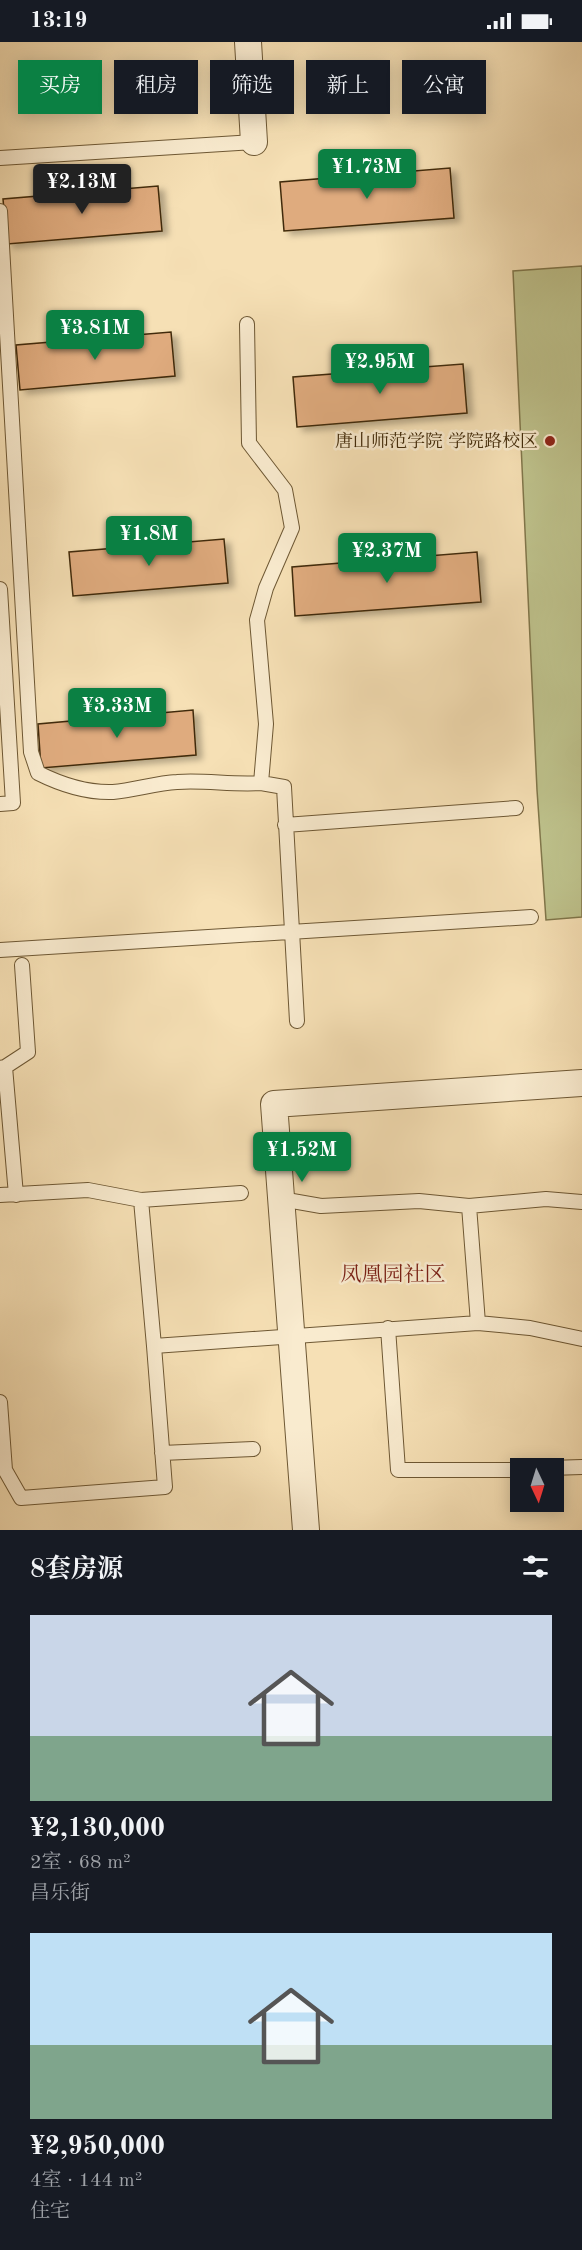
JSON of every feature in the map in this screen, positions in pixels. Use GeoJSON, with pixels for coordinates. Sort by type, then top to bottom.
{"type":"FeatureCollection","features":[{"type":"Feature","properties":{"kind":"street"},"geometry":{"type":"LineString","coordinates":[[248,42],[254,142]]}},
{"type":"Feature","properties":{"kind":"street"},"geometry":{"type":"LineString","coordinates":[[306,1530],[274,1104],[582,1083]]}},
{"type":"Feature","properties":{"kind":"lane"},"geometry":{"type":"LineString","coordinates":[[0,158],[254,142]]}},
{"type":"Feature","properties":{"kind":"lane"},"geometry":{"type":"LineString","coordinates":[[0,211],[31,752],[38,774],[64,786],[93,791],[115,792],[179,782],[237,785],[261,783],[284,787],[297,1021]]}},
{"type":"Feature","properties":{"kind":"lane"},"geometry":{"type":"LineString","coordinates":[[247,324],[249,443],[285,490],[292,528],[266,588],[257,620],[266,724],[261,783]]}},
{"type":"Feature","properties":{"kind":"lane"},"geometry":{"type":"LineString","coordinates":[[0,589],[4,718],[14,803],[0,804]]}},
{"type":"Feature","properties":{"kind":"lane"},"geometry":{"type":"LineString","coordinates":[[285,825],[516,808]]}},
{"type":"Feature","properties":{"kind":"lane"},"geometry":{"type":"LineString","coordinates":[[0,950],[531,917]]}},
{"type":"Feature","properties":{"kind":"lane"},"geometry":{"type":"LineString","coordinates":[[16,1195],[2,1068],[28,1052],[22,965]]}},
{"type":"Feature","properties":{"kind":"lane"},"geometry":{"type":"LineString","coordinates":[[0,1195],[88,1190],[141,1200],[242,1193]]}},
{"type":"Feature","properties":{"kind":"lane"},"geometry":{"type":"LineString","coordinates":[[281,1199],[321,1206],[419,1201],[469,1206],[546,1199],[582,1202]]}},
{"type":"Feature","properties":{"kind":"lane"},"geometry":{"type":"LineString","coordinates":[[0,1402],[3,1470],[21,1498],[165,1486],[141,1200]]}},
{"type":"Feature","properties":{"kind":"lane"},"geometry":{"type":"LineString","coordinates":[[469,1206],[478,1323]]}},
{"type":"Feature","properties":{"kind":"lane"},"geometry":{"type":"LineString","coordinates":[[154,1346],[478,1323],[530,1328],[582,1339]]}},
{"type":"Feature","properties":{"kind":"lane"},"geometry":{"type":"LineString","coordinates":[[388,1328],[398,1470],[510,1470]]}},
{"type":"Feature","properties":{"kind":"lane"},"geometry":{"type":"LineString","coordinates":[[162,1453],[252,1449]]}},
{"type":"Feature","properties":{"kind":"lane"},"geometry":{"type":"LineString","coordinates":[[564,1468],[582,1467]]}},
{"type":"Feature","properties":{"kind":"green space","name":"唐山师范学院 学院路校区"},"geometry":{"type":"Polygon","coordinates":[[[582,266],[582,917],[546,920],[537,790],[513,271],[582,266]]]}},
{"type":"Feature","properties":{"kind":"building"},"geometry":{"type":"Polygon","coordinates":[[[450,168],[454,218],[284,231],[280,182],[450,168]]]}},
{"type":"Feature","properties":{"kind":"building"},"geometry":{"type":"Polygon","coordinates":[[[158,186],[162,231],[7,244],[3,199],[158,186]]]}},
{"type":"Feature","properties":{"kind":"building"},"geometry":{"type":"Polygon","coordinates":[[[171,332],[175,376],[20,390],[16,345],[171,332]]]}},
{"type":"Feature","properties":{"kind":"building"},"geometry":{"type":"Polygon","coordinates":[[[463,364],[467,413],[297,427],[293,377],[463,364]]]}},
{"type":"Feature","properties":{"kind":"building"},"geometry":{"type":"Polygon","coordinates":[[[224,539],[228,583],[73,596],[69,552],[224,539]]]}},
{"type":"Feature","properties":{"kind":"building"},"geometry":{"type":"Polygon","coordinates":[[[477,552],[481,602],[295,616],[292,567],[477,552]]]}},
{"type":"Feature","properties":{"kind":"building"},"geometry":{"type":"Polygon","coordinates":[[[193,710],[196,755],[41,768],[38,724],[193,710]]]}},
{"type":"Feature","properties":{"kind":"place","name":"唐山师范学院 学院路校区"},"geometry":{"type":"Point","coordinates":[550,441]}},
{"type":"Feature","properties":{"kind":"district","name":"凤凰园社区"},"geometry":{"type":"Point","coordinates":[393,1274]}}]}
